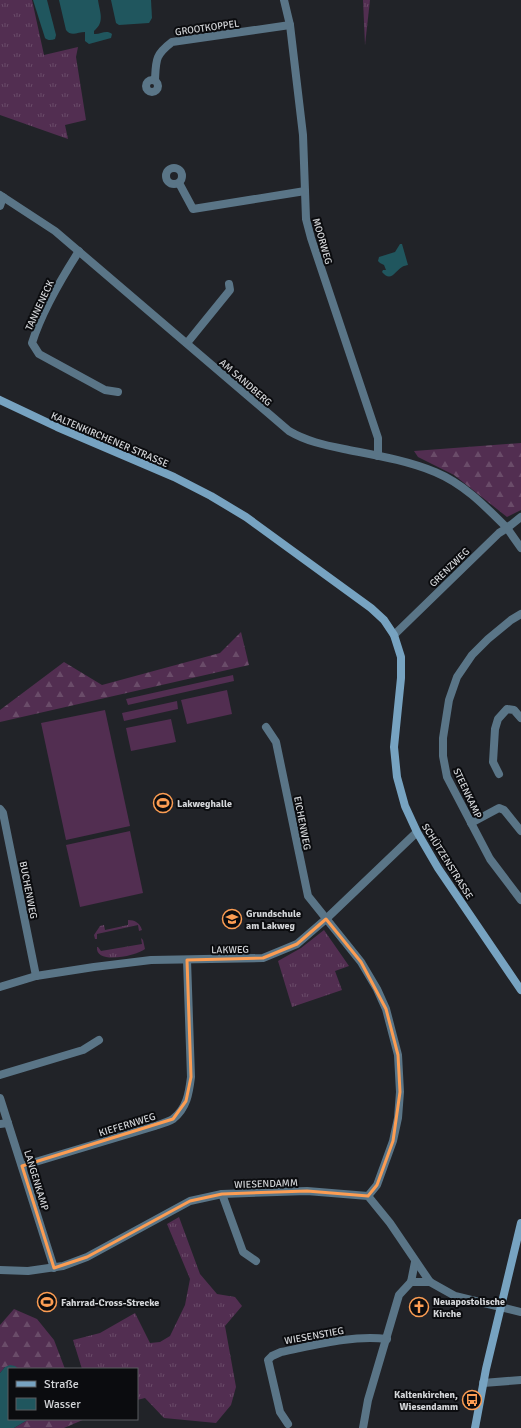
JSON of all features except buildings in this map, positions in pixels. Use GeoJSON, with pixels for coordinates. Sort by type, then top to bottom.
{"type":"FeatureCollection","features":[{"type":"Feature","properties":{"kind":"main road","name":"KALTENKIRCHENER STRASSE"},"geometry":{"type":"LineString","coordinates":[[0,400],[57,427],[174,477],[211,496],[246,517],[371,608],[384,620],[394,635]]}},
{"type":"Feature","properties":{"kind":"main road","name":"SCHÜTZENSTRASSE"},"geometry":{"type":"LineString","coordinates":[[394,635],[401,657],[401,678],[394,747],[397,777],[405,806],[417,832],[438,868],[521,990]]}},
{"type":"Feature","properties":{"kind":"main road"},"geometry":{"type":"LineString","coordinates":[[475,1428],[500,1306],[521,1223]]}},
{"type":"Feature","properties":{"kind":"street","name":"MOORWEG"},"geometry":{"type":"LineString","coordinates":[[284,0],[290,25],[303,135],[306,219],[310,238],[378,438],[378,456]]}},
{"type":"Feature","properties":{"kind":"street","name":"GROOTKOPPEL"},"geometry":{"type":"LineString","coordinates":[[155,80],[156,59],[162,50],[172,42],[290,25]]}},
{"type":"Feature","properties":{"kind":"street"},"geometry":{"type":"LineString","coordinates":[[179,183],[192,209],[304,191]]}},
{"type":"Feature","properties":{"kind":"street"},"geometry":{"type":"LineString","coordinates":[[0,206],[2,196]]}},
{"type":"Feature","properties":{"kind":"street","name":"AM SANDBERG"},"geometry":{"type":"LineString","coordinates":[[2,196],[55,231],[80,251],[289,431],[299,437],[316,443],[399,461],[436,472],[474,496],[507,528],[521,548]]}},
{"type":"Feature","properties":{"kind":"street","name":"TANNENECK"},"geometry":{"type":"LineString","coordinates":[[80,251],[66,271],[37,328],[32,343],[39,354],[105,390],[118,392]]}},
{"type":"Feature","properties":{"kind":"street"},"geometry":{"type":"LineString","coordinates":[[187,344],[230,290],[230,284]]}},
{"type":"Feature","properties":{"kind":"street","name":"GRENZWEG"},"geometry":{"type":"LineString","coordinates":[[394,635],[499,533],[521,517]]}},
{"type":"Feature","properties":{"kind":"street","name":"STEENKAMP"},"geometry":{"type":"LineString","coordinates":[[521,614],[511,620],[488,639],[472,655],[457,677],[449,700],[443,738],[443,756],[447,777],[490,859],[521,900]]}},
{"type":"Feature","properties":{"kind":"street"},"geometry":{"type":"LineString","coordinates":[[499,774],[493,762],[495,729],[498,719],[507,710],[514,710],[521,718]]}},
{"type":"Feature","properties":{"kind":"street","name":"EICHENWEG"},"geometry":{"type":"LineString","coordinates":[[266,727],[276,742],[308,896],[361,962],[377,989],[386,1009],[398,1055],[400,1092],[398,1118],[393,1141],[377,1185],[368,1196]]}},
{"type":"Feature","properties":{"kind":"street","name":"BUCHENWEG"},"geometry":{"type":"LineString","coordinates":[[0,808],[3,814],[36,976]]}},
{"type":"Feature","properties":{"kind":"street"},"geometry":{"type":"LineString","coordinates":[[471,823],[499,808],[504,810],[521,831]]}},
{"type":"Feature","properties":{"kind":"street","name":"LAKWEG"},"geometry":{"type":"LineString","coordinates":[[0,987],[36,976],[151,960],[263,958],[297,944],[326,920],[417,832]]}},
{"type":"Feature","properties":{"kind":"street","name":"KIEFERNWEG"},"geometry":{"type":"LineString","coordinates":[[22,1166],[155,1126],[173,1119],[182,1108],[189,1095],[191,1076],[187,960]]}},
{"type":"Feature","properties":{"kind":"street"},"geometry":{"type":"LineString","coordinates":[[0,1075],[83,1050],[99,1040]]}},
{"type":"Feature","properties":{"kind":"street","name":"LANGENKAMP"},"geometry":{"type":"LineString","coordinates":[[0,1098],[4,1123],[22,1166],[54,1268]]}},
{"type":"Feature","properties":{"kind":"street","name":"WIESENDAMM"},"geometry":{"type":"LineString","coordinates":[[0,1270],[28,1271],[54,1268],[87,1257],[190,1201],[222,1194],[307,1191],[368,1196]]}},
{"type":"Feature","properties":{"kind":"street"},"geometry":{"type":"LineString","coordinates":[[222,1194],[243,1252],[256,1261]]}},
{"type":"Feature","properties":{"kind":"street"},"geometry":{"type":"LineString","coordinates":[[368,1196],[390,1223],[430,1282],[455,1296],[521,1312]]}},
{"type":"Feature","properties":{"kind":"street"},"geometry":{"type":"LineString","coordinates":[[363,1428],[368,1400],[399,1295],[411,1282],[415,1262]]}},
{"type":"Feature","properties":{"kind":"street"},"geometry":{"type":"LineString","coordinates":[[411,1282],[430,1282]]}},
{"type":"Feature","properties":{"kind":"street","name":"WIESENSTIEG"},"geometry":{"type":"LineString","coordinates":[[288,1424],[280,1412],[268,1360],[272,1356],[281,1352],[354,1338],[387,1338]]}},
{"type":"Feature","properties":{"kind":"street"},"geometry":{"type":"LineString","coordinates":[[483,1383],[521,1380]]}},
{"type":"Feature","properties":{"kind":"highlighted area"},"geometry":{"type":"Polygon","coordinates":[[[326,919],[361,962],[386,1009],[398,1055],[400,1092],[393,1141],[377,1185],[368,1196],[307,1191],[222,1194],[190,1201],[87,1257],[54,1268],[22,1166],[173,1119],[186,1101],[191,1077],[187,960],[263,958],[297,944],[326,919]]]}},
{"type":"Feature","properties":{"kind":"green space"},"geometry":{"type":"Polygon","coordinates":[[[0,0],[32,0],[44,55],[78,47],[76,57],[86,120],[65,125],[68,139],[0,115],[0,0]]]}},
{"type":"Feature","properties":{"kind":"green space"},"geometry":{"type":"Polygon","coordinates":[[[363,0],[370,0],[365,45],[363,0]]]}},
{"type":"Feature","properties":{"kind":"green space"},"geometry":{"type":"Polygon","coordinates":[[[521,443],[521,510],[507,517],[454,475],[418,457],[414,451],[521,443]]]}},
{"type":"Feature","properties":{"kind":"green space"},"geometry":{"type":"Polygon","coordinates":[[[241,632],[249,665],[0,722],[0,710],[64,662],[102,685],[220,653],[241,632]]]}},
{"type":"Feature","properties":{"kind":"green space"},"geometry":{"type":"Polygon","coordinates":[[[233,675],[234,681],[128,705],[126,699],[233,675]]]}},
{"type":"Feature","properties":{"kind":"green space"},"geometry":{"type":"Polygon","coordinates":[[[227,690],[232,714],[187,724],[181,700],[227,690]]]}},
{"type":"Feature","properties":{"kind":"green space"},"geometry":{"type":"Polygon","coordinates":[[[177,701],[178,709],[124,721],[122,713],[177,701]]]}},
{"type":"Feature","properties":{"kind":"green space"},"geometry":{"type":"Polygon","coordinates":[[[105,710],[130,826],[66,840],[41,723],[105,710]]]}},
{"type":"Feature","properties":{"kind":"green space"},"geometry":{"type":"Polygon","coordinates":[[[171,719],[176,742],[131,751],[126,728],[171,719]]]}},
{"type":"Feature","properties":{"kind":"green space"},"geometry":{"type":"Polygon","coordinates":[[[130,831],[143,893],[80,907],[66,845],[130,831]]]}},
{"type":"Feature","properties":{"kind":"green space"},"geometry":{"type":"Polygon","coordinates":[[[128,920],[137,922],[142,930],[139,931],[138,925],[97,934],[97,939],[95,939],[94,935],[100,926],[104,925],[105,930],[128,925],[128,920]]]}},
{"type":"Feature","properties":{"kind":"green space"},"geometry":{"type":"Polygon","coordinates":[[[324,930],[349,966],[335,971],[342,990],[292,1007],[278,961],[301,948],[324,930]]]}},
{"type":"Feature","properties":{"kind":"green space"},"geometry":{"type":"Polygon","coordinates":[[[141,938],[145,949],[140,952],[117,957],[102,956],[98,953],[97,947],[101,951],[142,944],[141,938]]]}},
{"type":"Feature","properties":{"kind":"green space"},"geometry":{"type":"Polygon","coordinates":[[[179,1217],[200,1274],[217,1294],[235,1297],[242,1306],[225,1326],[236,1387],[231,1405],[216,1423],[164,1418],[145,1398],[138,1400],[138,1368],[82,1368],[73,1340],[100,1333],[135,1313],[150,1343],[160,1342],[170,1336],[185,1305],[190,1279],[167,1224],[179,1217]]]}},
{"type":"Feature","properties":{"kind":"green space"},"geometry":{"type":"Polygon","coordinates":[[[14,1309],[37,1319],[54,1340],[65,1368],[5,1367],[0,1373],[0,1325],[14,1309]]]}},
{"type":"Feature","properties":{"kind":"green space"},"geometry":{"type":"Polygon","coordinates":[[[27,1420],[83,1420],[64,1428],[14,1428],[27,1420]]]}},
{"type":"Feature","properties":{"kind":"water"},"geometry":{"type":"Polygon","coordinates":[[[33,0],[47,0],[56,35],[55,39],[49,40],[45,38],[33,0]]]}},
{"type":"Feature","properties":{"kind":"water"},"geometry":{"type":"Polygon","coordinates":[[[59,0],[98,0],[101,21],[94,31],[94,34],[108,32],[112,34],[111,38],[89,44],[85,41],[85,32],[72,34],[68,32],[66,30],[59,0]]]}},
{"type":"Feature","properties":{"kind":"water"},"geometry":{"type":"Polygon","coordinates":[[[111,0],[151,0],[152,18],[149,23],[119,25],[116,23],[111,0]]]}},
{"type":"Feature","properties":{"kind":"water"},"geometry":{"type":"Polygon","coordinates":[[[400,244],[402,244],[408,265],[393,275],[385,275],[382,272],[383,270],[386,270],[384,265],[378,261],[379,257],[395,252],[400,244]]]}},
{"type":"Feature","properties":{"kind":"water"},"geometry":{"type":"Polygon","coordinates":[[[10,1365],[18,1368],[8,1368],[8,1420],[27,1420],[14,1428],[0,1428],[0,1373],[5,1367],[10,1365]]]}},
{"type":"Feature","properties":{"kind":"place","name":"Lakweghalle"},"geometry":{"type":"Point","coordinates":[163,803]}},
{"type":"Feature","properties":{"kind":"place","name":"Grundschule am Lakweg"},"geometry":{"type":"Point","coordinates":[232,919]}},
{"type":"Feature","properties":{"kind":"place","name":"Fahrrad-Cross-Strecke"},"geometry":{"type":"Point","coordinates":[47,1302]}},
{"type":"Feature","properties":{"kind":"place","name":"Neuapostolische Kirche"},"geometry":{"type":"Point","coordinates":[419,1307]}},
{"type":"Feature","properties":{"kind":"place","name":"Kaltenkirchen, Wiesendamm"},"geometry":{"type":"Point","coordinates":[472,1400]}}]}
